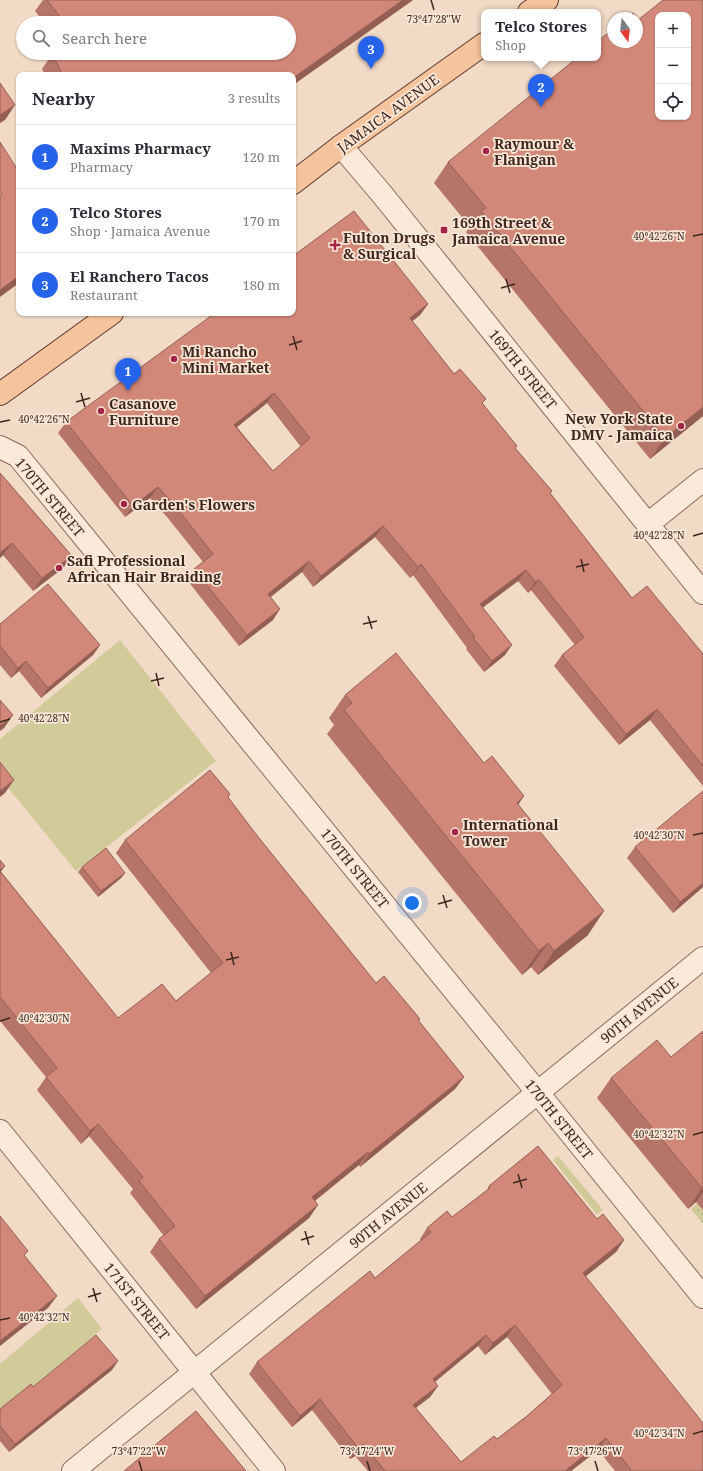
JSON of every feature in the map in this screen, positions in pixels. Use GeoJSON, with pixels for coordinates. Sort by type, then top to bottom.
{"type":"FeatureCollection","features":[{"type":"Feature","properties":{"kind":"main road"},"geometry":{"type":"LineString","coordinates":[[534,9],[546,0]]}},
{"type":"Feature","properties":{"kind":"main road","name":"JAMAICA AVENUE"},"geometry":{"type":"LineString","coordinates":[[296,181],[341,146],[481,46]]}},
{"type":"Feature","properties":{"kind":"main road"},"geometry":{"type":"LineString","coordinates":[[0,394],[108,316]]}},
{"type":"Feature","properties":{"kind":"street","name":"169TH STREET"},"geometry":{"type":"LineString","coordinates":[[341,146],[386,199],[703,592]]}},
{"type":"Feature","properties":{"kind":"street","name":"170TH STREET"},"geometry":{"type":"LineString","coordinates":[[0,447],[18,456],[703,1297]]}},
{"type":"Feature","properties":{"kind":"street"},"geometry":{"type":"LineString","coordinates":[[648,524],[703,480]]}},
{"type":"Feature","properties":{"kind":"street","name":"90TH AVENUE"},"geometry":{"type":"LineString","coordinates":[[73,1471],[703,958]]}},
{"type":"Feature","properties":{"kind":"street","name":"171ST STREET"},"geometry":{"type":"LineString","coordinates":[[0,1131],[274,1471]]}},
{"type":"Feature","properties":{"kind":"shaded area"},"geometry":{"type":"Polygon","coordinates":[[[120,640],[216,761],[76,871],[0,778],[0,739],[120,640]]]}},
{"type":"Feature","properties":{"kind":"shaded area"},"geometry":{"type":"Polygon","coordinates":[[[558,1156],[603,1210],[597,1215],[553,1160],[558,1156]]]}},
{"type":"Feature","properties":{"kind":"shaded area"},"geometry":{"type":"Polygon","coordinates":[[[703,1199],[703,1224],[691,1209],[703,1199]]]}},
{"type":"Feature","properties":{"kind":"shaded area"},"geometry":{"type":"Polygon","coordinates":[[[78,1298],[102,1329],[0,1414],[0,1364],[78,1298]]]}},
{"type":"Feature","properties":{"kind":"building"},"geometry":{"type":"Polygon","coordinates":[[[47,0],[403,0],[296,76],[296,72],[61,72],[55,60],[296,60],[296,16],[60,16],[47,0]]]}},
{"type":"Feature","properties":{"kind":"building"},"geometry":{"type":"Polygon","coordinates":[[[663,0],[703,0],[703,407],[665,438],[481,211],[486,208],[448,162],[573,61],[601,61],[601,39],[607,34],[607,48],[643,48],[643,16],[663,0]]]}},
{"type":"Feature","properties":{"kind":"building"},"geometry":{"type":"Polygon","coordinates":[[[0,83],[15,105],[0,115],[0,83]]]}},
{"type":"Feature","properties":{"kind":"building"},"geometry":{"type":"Polygon","coordinates":[[[0,142],[16,167],[16,278],[0,290],[0,195],[2,194],[0,192],[0,142]]]}},
{"type":"Feature","properties":{"kind":"building"},"geometry":{"type":"Polygon","coordinates":[[[354,211],[428,304],[410,318],[454,374],[460,369],[486,399],[482,403],[517,446],[515,448],[552,491],[550,493],[632,598],[647,586],[703,654],[703,766],[657,709],[626,734],[562,655],[584,637],[539,580],[535,582],[526,570],[480,604],[512,645],[492,661],[473,638],[475,637],[421,564],[418,567],[383,526],[321,576],[309,561],[268,594],[280,609],[247,635],[194,569],[213,554],[175,506],[158,487],[133,506],[66,422],[211,316],[296,316],[296,254],[354,211]],[[274,393],[234,425],[273,471],[310,438],[274,393]]]}},
{"type":"Feature","properties":{"kind":"building"},"geometry":{"type":"Polygon","coordinates":[[[0,473],[72,556],[42,578],[12,543],[0,553],[0,473]]]}},
{"type":"Feature","properties":{"kind":"building"},"geometry":{"type":"Polygon","coordinates":[[[48,584],[100,645],[48,688],[26,661],[18,668],[0,646],[0,624],[48,584]]]}},
{"type":"Feature","properties":{"kind":"building","name":"International Tower"},"geometry":{"type":"Polygon","coordinates":[[[396,653],[484,763],[492,756],[524,796],[517,803],[604,911],[554,951],[548,943],[539,951],[344,710],[352,703],[345,695],[396,653]]]}},
{"type":"Feature","properties":{"kind":"building"},"geometry":{"type":"Polygon","coordinates":[[[0,700],[13,715],[0,726],[0,700]]]}},
{"type":"Feature","properties":{"kind":"building"},"geometry":{"type":"Polygon","coordinates":[[[0,762],[14,780],[0,791],[0,762]]]}},
{"type":"Feature","properties":{"kind":"building"},"geometry":{"type":"Polygon","coordinates":[[[210,770],[230,794],[228,797],[255,833],[376,983],[384,976],[420,1019],[418,1020],[464,1077],[369,1154],[368,1152],[312,1197],[318,1205],[205,1296],[159,1239],[175,1226],[139,1181],[143,1177],[98,1124],[90,1131],[46,1077],[57,1068],[0,997],[0,871],[118,1018],[162,984],[176,1001],[223,963],[125,840],[210,770]]]}},
{"type":"Feature","properties":{"kind":"building"},"geometry":{"type":"Polygon","coordinates":[[[703,791],[703,883],[680,902],[635,847],[703,791]]]}},
{"type":"Feature","properties":{"kind":"building"},"geometry":{"type":"Polygon","coordinates":[[[106,848],[125,873],[101,891],[82,867],[106,848]]]}},
{"type":"Feature","properties":{"kind":"building"},"geometry":{"type":"Polygon","coordinates":[[[0,860],[5,866],[0,870],[0,860]]]}},
{"type":"Feature","properties":{"kind":"building"},"geometry":{"type":"Polygon","coordinates":[[[703,1031],[702,1188],[611,1078],[657,1040],[671,1057],[703,1031]]]}},
{"type":"Feature","properties":{"kind":"building"},"geometry":{"type":"Polygon","coordinates":[[[538,1146],[597,1219],[603,1214],[624,1240],[583,1273],[703,1423],[703,1471],[632,1471],[606,1438],[565,1471],[385,1471],[363,1444],[358,1448],[320,1399],[300,1416],[257,1362],[370,1271],[375,1278],[431,1232],[427,1228],[447,1211],[452,1217],[490,1188],[489,1186],[538,1146]],[[515,1325],[493,1343],[486,1335],[433,1379],[438,1386],[413,1405],[461,1462],[494,1436],[497,1439],[527,1416],[562,1385],[515,1325]]]}},
{"type":"Feature","properties":{"kind":"building"},"geometry":{"type":"Polygon","coordinates":[[[0,1216],[28,1251],[24,1255],[57,1296],[0,1341],[0,1216]]]}},
{"type":"Feature","properties":{"kind":"building"},"geometry":{"type":"Polygon","coordinates":[[[96,1335],[118,1361],[15,1444],[0,1426],[0,1409],[31,1384],[33,1387],[96,1335]]]}},
{"type":"Feature","properties":{"kind":"building"},"geometry":{"type":"Polygon","coordinates":[[[196,1411],[246,1471],[124,1471],[196,1411]]]}},
{"type":"Feature","properties":{"kind":"place","name":"El Ranchero Tacos"},"geometry":{"type":"Point","coordinates":[371,69]}},
{"type":"Feature","properties":{"kind":"place","name":"Telco Stores"},"geometry":{"type":"Point","coordinates":[541,107]}},
{"type":"Feature","properties":{"kind":"place","name":"Raymour & Flanigan"},"geometry":{"type":"Point","coordinates":[486,151]}},
{"type":"Feature","properties":{"kind":"place","name":"169th Street & Jamaica Avenue"},"geometry":{"type":"Point","coordinates":[444,230]}},
{"type":"Feature","properties":{"kind":"place","name":"Fulton Drugs & Surgical"},"geometry":{"type":"Point","coordinates":[335,245]}},
{"type":"Feature","properties":{"kind":"place","name":"Mi Rancho Mini Market"},"geometry":{"type":"Point","coordinates":[174,359]}},
{"type":"Feature","properties":{"kind":"place","name":"Maxims Pharmacy"},"geometry":{"type":"Point","coordinates":[128,391]}},
{"type":"Feature","properties":{"kind":"place","name":"Casanove Furniture"},"geometry":{"type":"Point","coordinates":[101,411]}},
{"type":"Feature","properties":{"kind":"place","name":"New York State DMV - Jamaica"},"geometry":{"type":"Point","coordinates":[681,426]}},
{"type":"Feature","properties":{"kind":"place","name":"Garden's Flowers"},"geometry":{"type":"Point","coordinates":[124,504]}},
{"type":"Feature","properties":{"kind":"place","name":"Safi Professional African Hair Braiding"},"geometry":{"type":"Point","coordinates":[59,568]}},
{"type":"Feature","properties":{"kind":"place","name":"International Tower"},"geometry":{"type":"Point","coordinates":[455,832]}}]}
